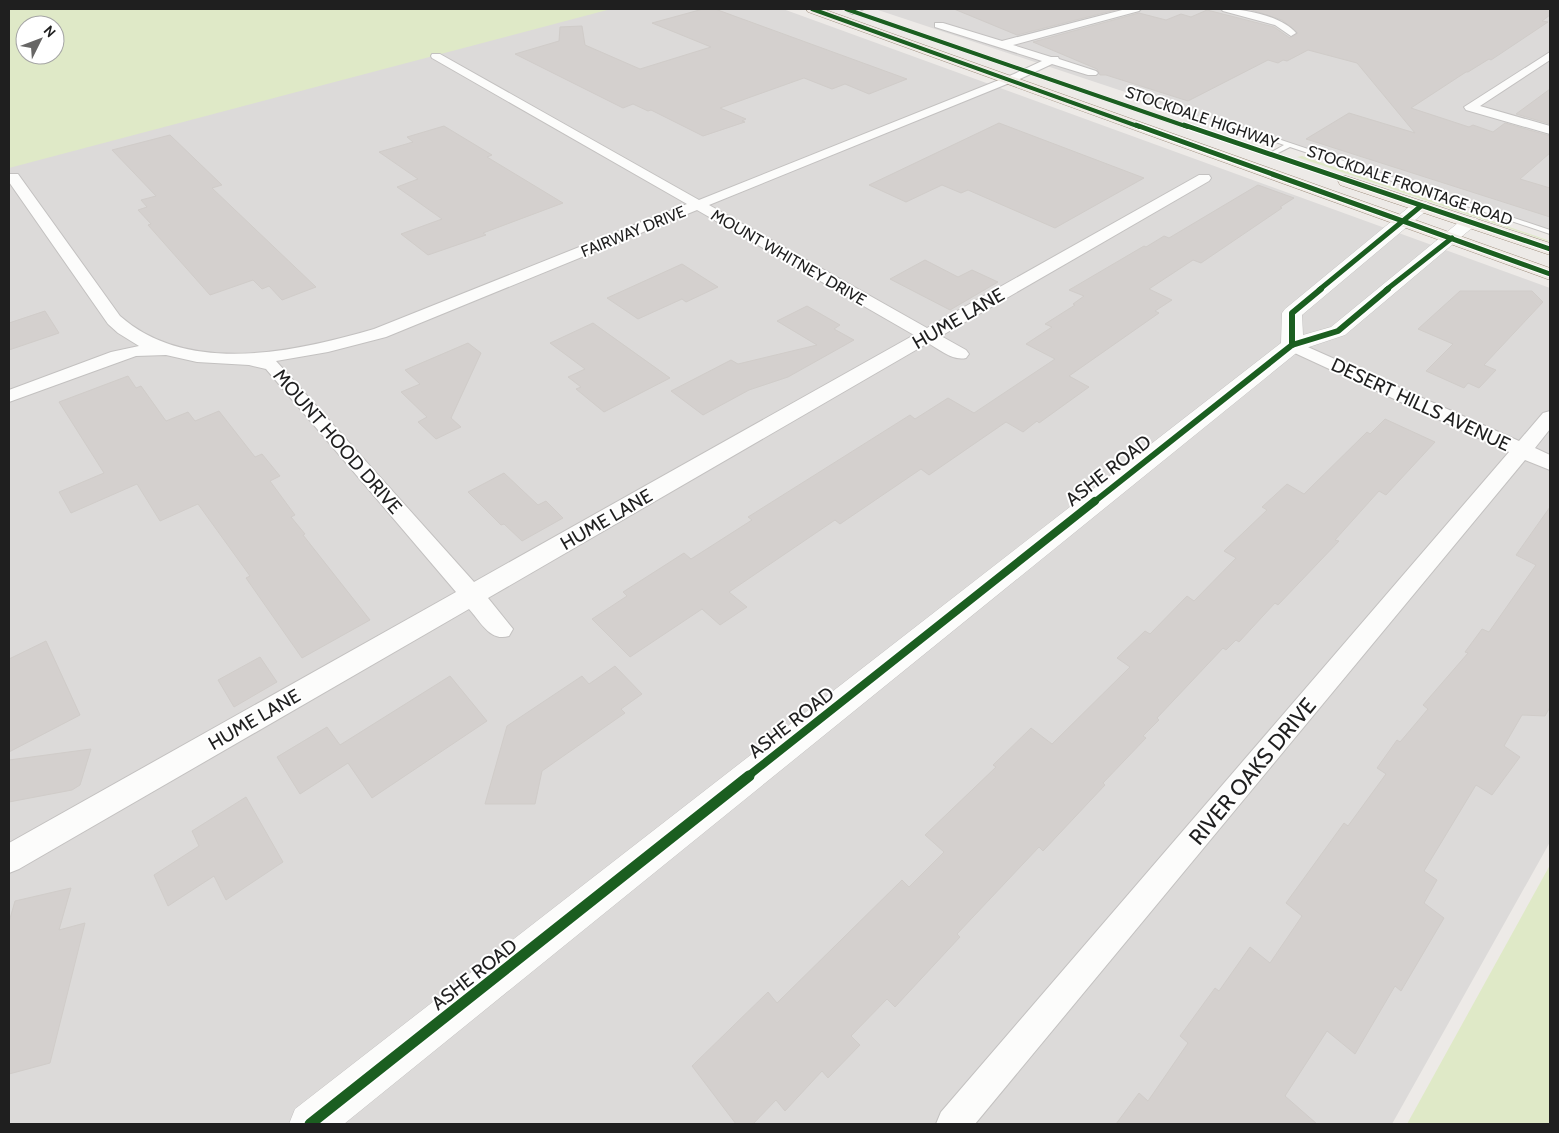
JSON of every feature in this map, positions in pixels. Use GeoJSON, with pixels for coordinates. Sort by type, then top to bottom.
{"type":"FeatureCollection","features":[{"type":"Feature","properties":{"kind":"main road","name":"STOCKDALE HIGHWAY"},"geometry":{"type":"LineString","coordinates":[[812,9],[1270,155],[1550,249]]}},
{"type":"Feature","properties":{"kind":"main road","name":"STOCKDALE HIGHWAY"},"geometry":{"type":"LineString","coordinates":[[852,9],[1018,76],[1550,274]]}},
{"type":"Feature","properties":{"kind":"street"},"geometry":{"type":"LineString","coordinates":[[1003,44],[1136,9]]}},
{"type":"Feature","properties":{"kind":"street"},"geometry":{"type":"LineString","coordinates":[[1226,9],[1278,23],[1291,33]]}},
{"type":"Feature","properties":{"kind":"street"},"geometry":{"type":"LineString","coordinates":[[939,25],[1054,59],[1092,73]]}},
{"type":"Feature","properties":{"kind":"street"},"geometry":{"type":"LineString","coordinates":[[1550,55],[1470,107],[1550,130]]}},
{"type":"Feature","properties":{"kind":"street","name":"MOUNT WHITNEY DRIVE"},"geometry":{"type":"LineString","coordinates":[[436,56],[960,354]]}},
{"type":"Feature","properties":{"kind":"street","name":"FAIRWAY DRIVE"},"geometry":{"type":"LineString","coordinates":[[241,358],[309,352],[380,333],[1018,76],[1054,59]]}},
{"type":"Feature","properties":{"kind":"street","name":"MOUNT HOOD DRIVE"},"geometry":{"type":"LineString","coordinates":[[11,177],[114,320],[126,333],[144,343],[169,351],[211,358],[241,358],[272,365],[501,629]]}},
{"type":"Feature","properties":{"kind":"street","name":"HUME LANE"},"geometry":{"type":"LineString","coordinates":[[9,859],[1204,178]]}},
{"type":"Feature","properties":{"kind":"street"},"geometry":{"type":"LineString","coordinates":[[1292,345],[1292,313],[1421,206]]}},
{"type":"Feature","properties":{"kind":"street","name":"ASHE ROAD"},"geometry":{"type":"LineString","coordinates":[[310,1124],[1292,345],[1338,331],[1470,222]]}},
{"type":"Feature","properties":{"kind":"street","name":"DESERT HILLS AVENUE"},"geometry":{"type":"LineString","coordinates":[[1292,345],[1550,463]]}},
{"type":"Feature","properties":{"kind":"street"},"geometry":{"type":"LineString","coordinates":[[9,396],[117,356],[136,351],[169,351]]}},
{"type":"Feature","properties":{"kind":"street","name":"RIVER OAKS DRIVE"},"geometry":{"type":"LineString","coordinates":[[953,1124],[1550,417]]}},
{"type":"Feature","properties":{"kind":"lane","name":"STOCKDALE FRONTAGE ROAD"},"geometry":{"type":"LineString","coordinates":[[1270,138],[1550,232]]}},
{"type":"Feature","properties":{"kind":"lane"},"geometry":{"type":"LineString","coordinates":[[1270,155],[1289,145]]}},
{"type":"Feature","properties":{"kind":"shaded area"},"geometry":{"type":"Polygon","coordinates":[[[9,9],[783,9],[1550,288],[1550,842],[1392,1124],[9,1124],[9,9]]]}},
{"type":"Feature","properties":{"kind":"shaded area"},"geometry":{"type":"Polygon","coordinates":[[[875,9],[1550,9],[1550,233],[875,9]]]}},
{"type":"Feature","properties":{"kind":"green space"},"geometry":{"type":"Polygon","coordinates":[[[9,9],[611,9],[9,168],[9,9]]]}},
{"type":"Feature","properties":{"kind":"green space"},"geometry":{"type":"Polygon","coordinates":[[[1302,156],[1550,241],[1550,242],[1297,157],[1302,156]]]}},
{"type":"Feature","properties":{"kind":"green space"},"geometry":{"type":"Polygon","coordinates":[[[1550,865],[1550,1124],[1407,1124],[1550,865]]]}},
{"type":"Feature","properties":{"kind":"building"},"geometry":{"type":"Polygon","coordinates":[[[703,9],[715,9],[907,79],[869,94],[845,84],[832,89],[804,78],[720,108],[746,119],[742,121],[745,122],[703,136],[651,110],[648,111],[633,104],[623,108],[515,54],[559,41],[560,27],[582,26],[585,45],[640,69],[711,47],[652,23],[703,9]]]}},
{"type":"Feature","properties":{"kind":"building"},"geometry":{"type":"Polygon","coordinates":[[[954,9],[1119,9],[1017,35],[954,9]]]}},
{"type":"Feature","properties":{"kind":"building"},"geometry":{"type":"Polygon","coordinates":[[[1249,9],[1550,9],[1550,15],[1542,21],[1548,22],[1491,60],[1489,59],[1466,72],[1411,108],[1469,127],[1473,125],[1493,132],[1505,123],[1550,136],[1550,153],[1520,179],[1550,188],[1550,217],[1306,139],[1349,113],[1415,133],[1357,63],[1308,50],[1287,61],[1283,60],[1278,63],[1268,60],[1188,101],[1106,75],[1100,75],[1097,69],[1033,42],[1139,13],[1166,20],[1181,14],[1191,17],[1207,10],[1274,27],[1290,38],[1298,33],[1282,20],[1249,9]]]}},
{"type":"Feature","properties":{"kind":"building"},"geometry":{"type":"Polygon","coordinates":[[[1550,89],[1550,124],[1516,114],[1550,89]]]}},
{"type":"Feature","properties":{"kind":"building"},"geometry":{"type":"Polygon","coordinates":[[[999,123],[1144,178],[1055,228],[968,190],[961,193],[942,185],[906,202],[869,185],[999,123]]]}},
{"type":"Feature","properties":{"kind":"building"},"geometry":{"type":"Polygon","coordinates":[[[444,126],[492,155],[487,157],[563,203],[483,233],[486,235],[428,255],[401,234],[442,219],[397,187],[418,179],[379,152],[413,142],[407,137],[444,126]]]}},
{"type":"Feature","properties":{"kind":"building"},"geometry":{"type":"Polygon","coordinates":[[[170,135],[222,185],[212,188],[316,287],[282,300],[269,286],[262,289],[253,280],[210,295],[148,225],[151,224],[138,210],[147,207],[141,200],[156,196],[112,150],[170,135]]]}},
{"type":"Feature","properties":{"kind":"building"},"geometry":{"type":"Polygon","coordinates":[[[1258,185],[1294,198],[1201,263],[1193,260],[1149,289],[1172,300],[1155,311],[1159,313],[1069,376],[1089,387],[1039,423],[1037,421],[1023,432],[1006,422],[929,475],[921,469],[840,524],[835,520],[729,592],[747,607],[720,625],[702,609],[630,657],[592,619],[627,596],[623,592],[684,553],[691,559],[752,520],[748,517],[910,415],[915,419],[948,398],[974,413],[1055,359],[1026,344],[1052,327],[1045,324],[1075,305],[1073,304],[1084,296],[1069,290],[1144,246],[1146,247],[1164,236],[1169,238],[1258,185]]]}},
{"type":"Feature","properties":{"kind":"building"},"geometry":{"type":"Polygon","coordinates":[[[925,260],[958,277],[972,270],[998,282],[950,310],[890,279],[925,260]]]}},
{"type":"Feature","properties":{"kind":"building"},"geometry":{"type":"Polygon","coordinates":[[[682,264],[718,287],[686,302],[682,299],[638,319],[607,298],[682,264]]]}},
{"type":"Feature","properties":{"kind":"building"},"geometry":{"type":"Polygon","coordinates":[[[1460,291],[1532,291],[1543,302],[1484,365],[1496,370],[1479,388],[1468,383],[1464,388],[1426,371],[1453,344],[1418,329],[1460,291]]]}},
{"type":"Feature","properties":{"kind":"building"},"geometry":{"type":"Polygon","coordinates":[[[807,306],[840,325],[834,329],[854,340],[788,377],[749,390],[703,415],[671,391],[731,360],[738,364],[817,345],[777,321],[807,306]]]}},
{"type":"Feature","properties":{"kind":"building"},"geometry":{"type":"Polygon","coordinates":[[[45,311],[59,333],[9,350],[9,323],[45,311]]]}},
{"type":"Feature","properties":{"kind":"building"},"geometry":{"type":"Polygon","coordinates":[[[593,323],[670,378],[604,412],[576,389],[581,387],[568,377],[585,369],[550,343],[593,323]]]}},
{"type":"Feature","properties":{"kind":"building"},"geometry":{"type":"Polygon","coordinates":[[[468,343],[481,353],[451,418],[461,427],[436,439],[418,422],[427,417],[401,392],[420,384],[405,370],[468,343]]]}},
{"type":"Feature","properties":{"kind":"building"},"geometry":{"type":"Polygon","coordinates":[[[128,376],[136,388],[141,386],[166,421],[188,412],[195,421],[219,411],[255,457],[262,454],[280,476],[270,481],[295,515],[291,517],[370,620],[302,658],[246,578],[250,576],[198,504],[160,521],[137,484],[71,513],[59,492],[104,473],[59,402],[128,376]]]}},
{"type":"Feature","properties":{"kind":"building"},"geometry":{"type":"Polygon","coordinates":[[[1385,419],[1435,442],[1386,495],[1379,491],[1335,540],[1339,541],[1278,605],[1275,603],[1239,642],[1236,640],[1226,650],[1223,648],[1157,718],[1159,720],[1143,736],[1146,738],[1103,783],[1105,785],[1043,851],[1039,847],[957,934],[960,937],[895,1007],[887,999],[851,1036],[860,1045],[828,1078],[822,1071],[785,1111],[776,1100],[753,1124],[736,1124],[692,1066],[768,992],[777,1003],[902,880],[909,887],[944,852],[925,835],[996,767],[993,765],[1031,728],[1052,744],[1130,667],[1117,658],[1145,631],[1150,634],[1187,596],[1194,601],[1236,558],[1224,551],[1267,510],[1262,507],[1287,484],[1304,494],[1367,432],[1370,434],[1385,419]]]}},
{"type":"Feature","properties":{"kind":"building"},"geometry":{"type":"Polygon","coordinates":[[[504,473],[538,505],[546,501],[563,518],[522,541],[504,524],[501,525],[468,492],[504,473]]]}},
{"type":"Feature","properties":{"kind":"building"},"geometry":{"type":"Polygon","coordinates":[[[1550,507],[1550,707],[1545,716],[1522,715],[1504,746],[1520,757],[1492,795],[1476,785],[1424,871],[1437,880],[1424,903],[1444,918],[1401,991],[1395,986],[1355,1054],[1327,1031],[1285,1096],[1317,1124],[1116,1124],[1139,1093],[1148,1101],[1188,1043],[1180,1036],[1215,988],[1219,991],[1250,947],[1270,963],[1302,916],[1286,903],[1344,823],[1348,826],[1386,774],[1377,768],[1397,740],[1400,742],[1428,709],[1423,705],[1468,653],[1465,652],[1482,629],[1489,632],[1536,565],[1516,555],[1550,507]]]}},
{"type":"Feature","properties":{"kind":"building"},"geometry":{"type":"Polygon","coordinates":[[[46,641],[80,715],[9,752],[9,659],[46,641]]]}},
{"type":"Feature","properties":{"kind":"building"},"geometry":{"type":"Polygon","coordinates":[[[260,657],[277,682],[234,707],[218,680],[260,657]]]}},
{"type":"Feature","properties":{"kind":"building"},"geometry":{"type":"Polygon","coordinates":[[[615,666],[642,694],[621,709],[625,713],[542,771],[535,804],[485,804],[507,726],[582,676],[589,684],[615,666]]]}},
{"type":"Feature","properties":{"kind":"building"},"geometry":{"type":"Polygon","coordinates":[[[450,676],[487,721],[372,798],[348,763],[300,794],[277,757],[327,727],[340,745],[450,676]]]}},
{"type":"Feature","properties":{"kind":"building"},"geometry":{"type":"Polygon","coordinates":[[[91,749],[80,785],[72,790],[9,802],[9,760],[91,749]]]}},
{"type":"Feature","properties":{"kind":"building"},"geometry":{"type":"Polygon","coordinates":[[[246,797],[283,862],[226,900],[214,876],[168,906],[154,875],[199,846],[192,831],[246,797]]]}},
{"type":"Feature","properties":{"kind":"building"},"geometry":{"type":"Polygon","coordinates":[[[71,888],[59,930],[85,923],[50,1063],[9,1074],[9,922],[15,901],[71,888]]]}},
{"type":"Feature","properties":{"kind":"cycle path"},"geometry":{"type":"LineString","coordinates":[[812,9],[1550,274]]}},
{"type":"Feature","properties":{"kind":"cycle path"},"geometry":{"type":"LineString","coordinates":[[846,9],[1550,249]]}},
{"type":"Feature","properties":{"kind":"cycle path"},"geometry":{"type":"LineString","coordinates":[[1292,345],[1292,313],[1421,206]]}},
{"type":"Feature","properties":{"kind":"cycle path"},"geometry":{"type":"LineString","coordinates":[[310,1124],[1292,345],[1338,331],[1403,276],[1452,238]]}}]}
